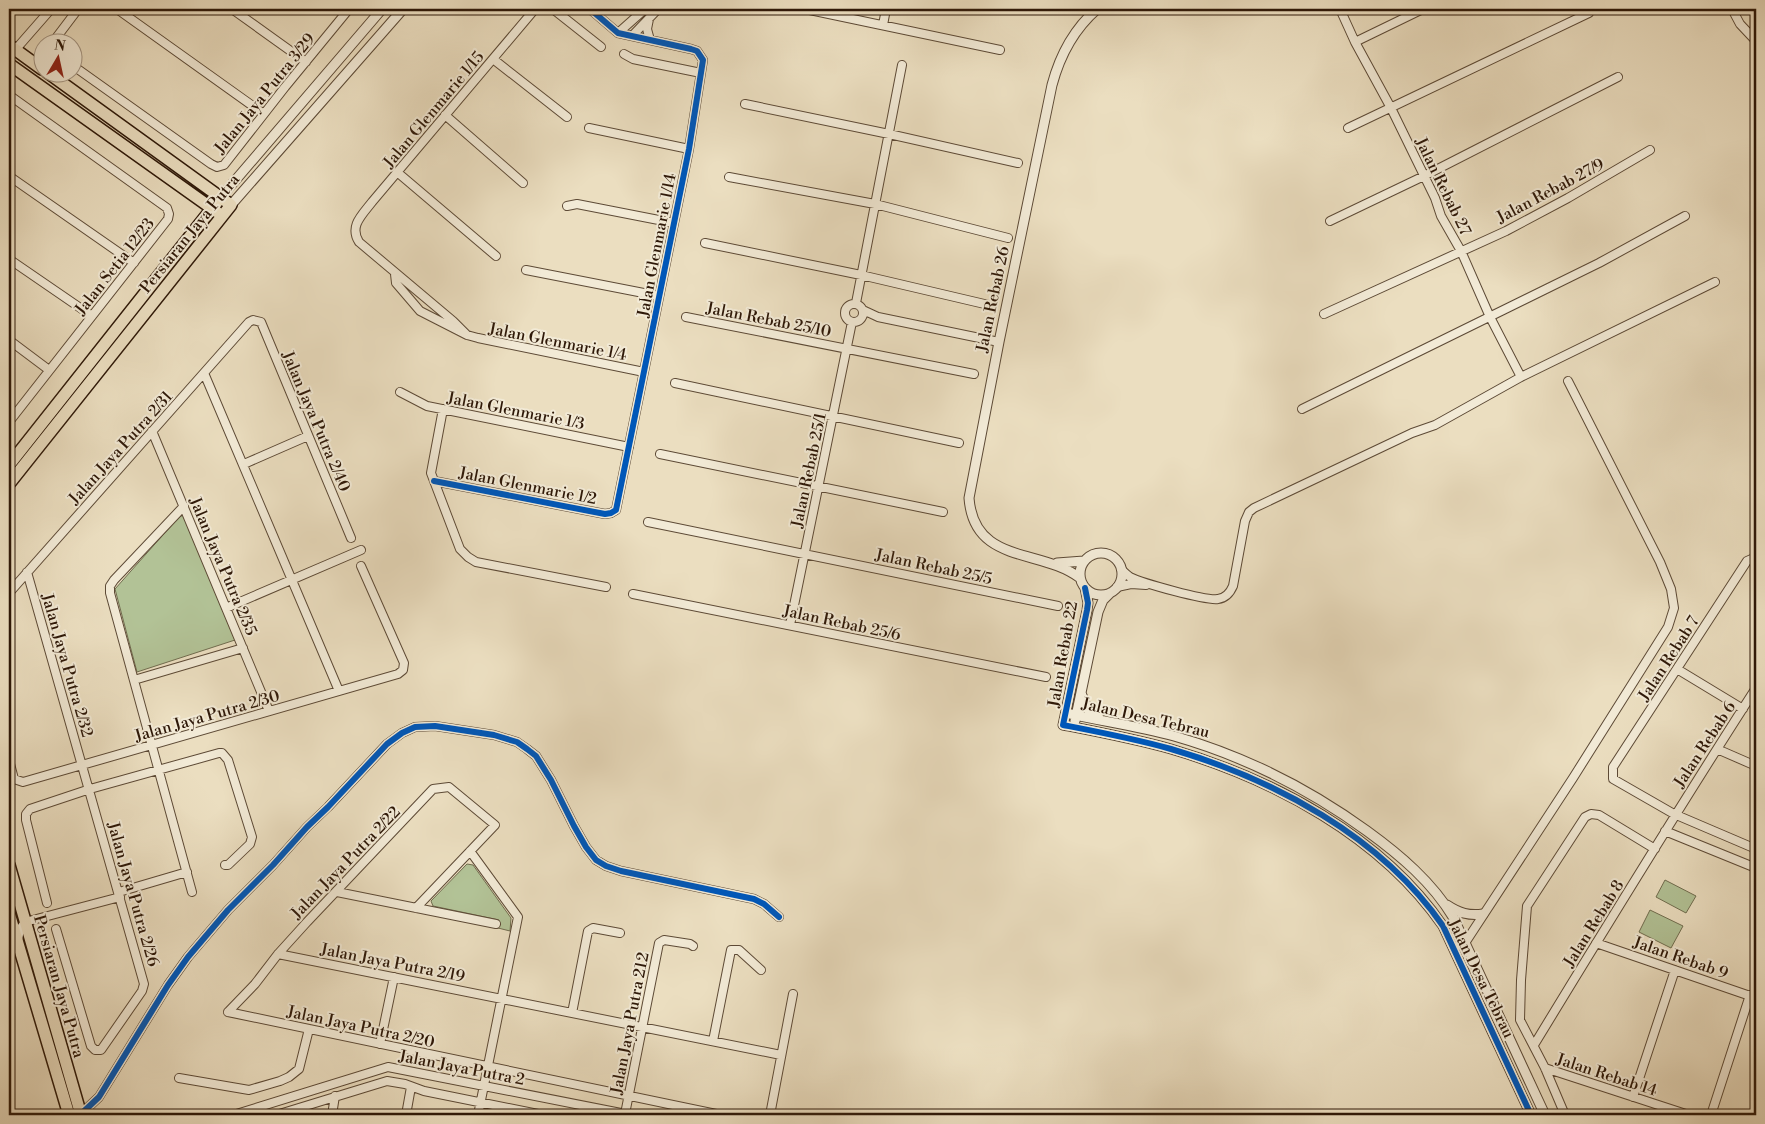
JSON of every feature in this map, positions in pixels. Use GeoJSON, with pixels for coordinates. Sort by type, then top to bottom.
{"type":"FeatureCollection","features":[{"type":"Feature","properties":{"kind":"main road"},"geometry":{"type":"LineString","coordinates":[[11,50],[32,63]]}},
{"type":"Feature","properties":{"kind":"main road"},"geometry":{"type":"LineString","coordinates":[[9,64],[223,216]]}},
{"type":"Feature","properties":{"kind":"main road"},"geometry":{"type":"LineString","coordinates":[[62,82],[231,205]]}},
{"type":"Feature","properties":{"kind":"main road","name":"Persiaran Jaya Putra"},"geometry":{"type":"LineString","coordinates":[[9,465],[221,197]]}},
{"type":"Feature","properties":{"kind":"main road","name":"Persiaran Jaya Putra"},"geometry":{"type":"LineString","coordinates":[[9,484],[231,205]]}},
{"type":"Feature","properties":{"kind":"main road"},"geometry":{"type":"LineString","coordinates":[[52,410],[62,418]]}},
{"type":"Feature","properties":{"kind":"main road","name":"Persiaran Jaya Putra"},"geometry":{"type":"LineString","coordinates":[[9,865],[81,1115]]}},
{"type":"Feature","properties":{"kind":"main road","name":"Persiaran Jaya Putra"},"geometry":{"type":"LineString","coordinates":[[9,913],[68,1115]]}},
{"type":"Feature","properties":{"kind":"street"},"geometry":{"type":"LineString","coordinates":[[11,50],[51,9]]}},
{"type":"Feature","properties":{"kind":"street"},"geometry":{"type":"LineString","coordinates":[[61,32],[78,9]]}},
{"type":"Feature","properties":{"kind":"street"},"geometry":{"type":"LineString","coordinates":[[117,9],[264,114]]}},
{"type":"Feature","properties":{"kind":"street"},"geometry":{"type":"LineString","coordinates":[[232,9],[306,62]]}},
{"type":"Feature","properties":{"kind":"street","name":"Jalan Jaya Putra 3/29"},"geometry":{"type":"LineString","coordinates":[[82,72],[217,167],[224,165],[349,9]]}},
{"type":"Feature","properties":{"kind":"street","name":"Persiaran Jaya Putra"},"geometry":{"type":"LineString","coordinates":[[221,197],[382,9]]}},
{"type":"Feature","properties":{"kind":"street","name":"Persiaran Jaya Putra"},"geometry":{"type":"LineString","coordinates":[[231,205],[403,9]]}},
{"type":"Feature","properties":{"kind":"street","name":"Jalan Glenmarie 1/15"},"geometry":{"type":"LineString","coordinates":[[395,274],[359,242],[355,236],[355,224],[535,9]]}},
{"type":"Feature","properties":{"kind":"street"},"geometry":{"type":"LineString","coordinates":[[553,9],[601,47]]}},
{"type":"Feature","properties":{"kind":"street"},"geometry":{"type":"LineString","coordinates":[[590,9],[618,32],[632,36],[658,9]]}},
{"type":"Feature","properties":{"kind":"street"},"geometry":{"type":"LineString","coordinates":[[618,32],[645,9]]}},
{"type":"Feature","properties":{"kind":"street"},"geometry":{"type":"LineString","coordinates":[[804,9],[1000,50]]}},
{"type":"Feature","properties":{"kind":"street"},"geometry":{"type":"LineString","coordinates":[[883,25],[886,9]]}},
{"type":"Feature","properties":{"kind":"street","name":"Jalan Rebab 26"},"geometry":{"type":"LineString","coordinates":[[1080,578],[1067,569],[1008,552],[993,544],[975,524],[969,508],[970,488],[1052,84],[1056,69],[1071,39],[1097,9]]}},
{"type":"Feature","properties":{"kind":"street","name":"Jalan Rebab 27"},"geometry":{"type":"LineString","coordinates":[[1340,9],[1355,42],[1391,108],[1441,216],[1461,251],[1490,317],[1521,377]]}},
{"type":"Feature","properties":{"kind":"street"},"geometry":{"type":"LineString","coordinates":[[1355,42],[1423,9]]}},
{"type":"Feature","properties":{"kind":"street"},"geometry":{"type":"LineString","coordinates":[[1732,9],[1740,24],[1756,41]]}},
{"type":"Feature","properties":{"kind":"street"},"geometry":{"type":"LineString","coordinates":[[1348,128],[1589,13]]}},
{"type":"Feature","properties":{"kind":"street"},"geometry":{"type":"LineString","coordinates":[[649,19],[647,29],[650,40]]}},
{"type":"Feature","properties":{"kind":"street","name":"Jalan Glenmarie 1/14"},"geometry":{"type":"LineString","coordinates":[[616,510],[689,148],[703,60],[697,52],[691,49],[632,36]]}},
{"type":"Feature","properties":{"kind":"street"},"geometry":{"type":"LineString","coordinates":[[624,54],[633,58],[701,73]]}},
{"type":"Feature","properties":{"kind":"street"},"geometry":{"type":"LineString","coordinates":[[493,58],[568,117]]}},
{"type":"Feature","properties":{"kind":"street"},"geometry":{"type":"LineString","coordinates":[[856,303],[902,65]]}},
{"type":"Feature","properties":{"kind":"street"},"geometry":{"type":"LineString","coordinates":[[1330,221],[1618,78]]}},
{"type":"Feature","properties":{"kind":"street","name":"Jalan Setia 12/23"},"geometry":{"type":"LineString","coordinates":[[9,95],[167,208],[170,214],[134,263],[9,422]]}},
{"type":"Feature","properties":{"kind":"street"},"geometry":{"type":"LineString","coordinates":[[745,104],[1018,163]]}},
{"type":"Feature","properties":{"kind":"street"},"geometry":{"type":"LineString","coordinates":[[445,115],[523,183]]}},
{"type":"Feature","properties":{"kind":"street"},"geometry":{"type":"LineString","coordinates":[[589,128],[689,148]]}},
{"type":"Feature","properties":{"kind":"street","name":"Jalan Rebab 27/9"},"geometry":{"type":"LineString","coordinates":[[1324,314],[1461,251],[1568,198],[1650,150]]}},
{"type":"Feature","properties":{"kind":"street"},"geometry":{"type":"LineString","coordinates":[[397,172],[496,256]]}},
{"type":"Feature","properties":{"kind":"street"},"geometry":{"type":"LineString","coordinates":[[9,176],[134,263]]}},
{"type":"Feature","properties":{"kind":"street"},"geometry":{"type":"LineString","coordinates":[[729,177],[875,204],[1008,238]]}},
{"type":"Feature","properties":{"kind":"street"},"geometry":{"type":"LineString","coordinates":[[567,206],[577,204],[674,223]]}},
{"type":"Feature","properties":{"kind":"street"},"geometry":{"type":"LineString","coordinates":[[1302,409],[1382,368],[1599,263],[1685,216]]}},
{"type":"Feature","properties":{"kind":"street"},"geometry":{"type":"LineString","coordinates":[[705,243],[861,275],[993,306]]}},
{"type":"Feature","properties":{"kind":"street"},"geometry":{"type":"LineString","coordinates":[[9,259],[92,316]]}},
{"type":"Feature","properties":{"kind":"street"},"geometry":{"type":"LineString","coordinates":[[526,270],[659,296]]}},
{"type":"Feature","properties":{"kind":"street"},"geometry":{"type":"LineString","coordinates":[[395,274],[453,321],[467,335]]}},
{"type":"Feature","properties":{"kind":"street","name":"Jalan Glenmarie 1/4"},"geometry":{"type":"LineString","coordinates":[[395,274],[396,283],[420,311],[467,335],[644,372]]}},
{"type":"Feature","properties":{"kind":"street"},"geometry":{"type":"LineString","coordinates":[[1158,587],[1131,577],[1121,569],[1113,557],[1105,553],[1091,555],[1084,561],[1080,570],[1080,578],[1085,588],[1099,595],[1131,584],[1158,587],[1211,599],[1226,596],[1233,586],[1245,521],[1250,512],[1434,424],[1521,377],[1715,282]]}},
{"type":"Feature","properties":{"kind":"street"},"geometry":{"type":"LineString","coordinates":[[856,303],[863,310],[878,317],[999,342]]}},
{"type":"Feature","properties":{"kind":"street"},"geometry":{"type":"LineString","coordinates":[[856,303],[849,304],[844,313],[847,319],[852,322],[878,317]]}},
{"type":"Feature","properties":{"kind":"street"},"geometry":{"type":"LineString","coordinates":[[862,319],[863,310]]}},
{"type":"Feature","properties":{"kind":"street","name":"Jalan Rebab 25/10"},"geometry":{"type":"LineString","coordinates":[[686,316],[974,374]]}},
{"type":"Feature","properties":{"kind":"street","name":"Jalan Jaya Putra 2/31"},"geometry":{"type":"LineString","coordinates":[[9,593],[253,320]]}},
{"type":"Feature","properties":{"kind":"street","name":"Jalan Jaya Putra 2/40"},"geometry":{"type":"LineString","coordinates":[[253,320],[261,322],[351,538]]}},
{"type":"Feature","properties":{"kind":"street","name":"Jalan Rebab 25/1"},"geometry":{"type":"LineString","coordinates":[[790,624],[852,322]]}},
{"type":"Feature","properties":{"kind":"street"},"geometry":{"type":"LineString","coordinates":[[9,340],[49,370]]}},
{"type":"Feature","properties":{"kind":"street"},"geometry":{"type":"LineString","coordinates":[[204,373],[339,691]]}},
{"type":"Feature","properties":{"kind":"street"},"geometry":{"type":"LineString","coordinates":[[1455,947],[1465,943],[1573,778],[1663,635],[1670,622],[1674,608],[1671,589],[1660,562],[1568,381]]}},
{"type":"Feature","properties":{"kind":"street"},"geometry":{"type":"LineString","coordinates":[[675,383],[959,443]]}},
{"type":"Feature","properties":{"kind":"street","name":"Jalan Glenmarie 1/3"},"geometry":{"type":"LineString","coordinates":[[400,392],[427,406],[629,447]]}},
{"type":"Feature","properties":{"kind":"street"},"geometry":{"type":"LineString","coordinates":[[443,409],[432,473],[463,554],[476,562],[606,587]]}},
{"type":"Feature","properties":{"kind":"street","name":"Jalan Jaya Putra 2/35"},"geometry":{"type":"LineString","coordinates":[[152,431],[269,711]]}},
{"type":"Feature","properties":{"kind":"street"},"geometry":{"type":"LineString","coordinates":[[245,466],[308,436]]}},
{"type":"Feature","properties":{"kind":"street"},"geometry":{"type":"LineString","coordinates":[[660,454],[943,512]]}},
{"type":"Feature","properties":{"kind":"street","name":"Jalan Glenmarie 1/2"},"geometry":{"type":"LineString","coordinates":[[434,481],[605,514],[616,510]]}},
{"type":"Feature","properties":{"kind":"street"},"geometry":{"type":"LineString","coordinates":[[184,506],[114,580],[110,586],[110,592],[192,892]]}},
{"type":"Feature","properties":{"kind":"street","name":"Jalan Rebab 25/5"},"geometry":{"type":"LineString","coordinates":[[648,522],[1058,606]]}},
{"type":"Feature","properties":{"kind":"street"},"geometry":{"type":"LineString","coordinates":[[226,608],[361,550]]}},
{"type":"Feature","properties":{"kind":"street","name":"Jalan Rebab 7"},"geometry":{"type":"LineString","coordinates":[[1674,814],[1613,779],[1613,767],[1747,561],[1756,557]]}},
{"type":"Feature","properties":{"kind":"street","name":"Jalan Rebab 26"},"geometry":{"type":"LineString","coordinates":[[1047,562],[1069,563],[1084,561]]}},
{"type":"Feature","properties":{"kind":"street","name":"Jalan Jaya Putra 2/30"},"geometry":{"type":"LineString","coordinates":[[9,760],[14,779],[23,782],[398,674],[403,670],[404,663],[362,566]]}},
{"type":"Feature","properties":{"kind":"street"},"geometry":{"type":"LineString","coordinates":[[1114,590],[1121,578],[1121,569]]}},
{"type":"Feature","properties":{"kind":"street","name":"Jalan Jaya Putra 2/32"},"geometry":{"type":"LineString","coordinates":[[27,572],[83,765]]}},
{"type":"Feature","properties":{"kind":"street","name":"Jalan Rebab 22"},"geometry":{"type":"LineString","coordinates":[[1063,725],[1087,610],[1088,603],[1085,588]]}},
{"type":"Feature","properties":{"kind":"street","name":"Jalan Rebab 22"},"geometry":{"type":"LineString","coordinates":[[1073,727],[1098,612],[1103,600],[1114,590]]}},
{"type":"Feature","properties":{"kind":"street","name":"Jalan Rebab 25/6"},"geometry":{"type":"LineString","coordinates":[[634,594],[1046,677]]}},
{"type":"Feature","properties":{"kind":"street"},"geometry":{"type":"LineString","coordinates":[[134,680],[243,648]]}},
{"type":"Feature","properties":{"kind":"street"},"geometry":{"type":"LineString","coordinates":[[1677,669],[1743,709]]}},
{"type":"Feature","properties":{"kind":"street","name":"Jalan Rebab 6"},"geometry":{"type":"LineString","coordinates":[[1674,814],[1756,688]]}},
{"type":"Feature","properties":{"kind":"street"},"geometry":{"type":"LineString","coordinates":[[1081,693],[1090,713],[1106,722]]}},
{"type":"Feature","properties":{"kind":"street","name":"Jalan Desa Tebrau"},"geometry":{"type":"LineString","coordinates":[[1066,713],[1172,736],[1210,748],[1269,771],[1344,814],[1395,852],[1445,903],[1545,1115]]}},
{"type":"Feature","properties":{"kind":"street","name":"Jalan Desa Tebrau"},"geometry":{"type":"LineString","coordinates":[[1063,725],[1162,747],[1208,761],[1262,784],[1303,805],[1337,826],[1388,864],[1434,912],[1455,947],[1531,1115]]}},
{"type":"Feature","properties":{"kind":"street"},"geometry":{"type":"LineString","coordinates":[[81,1115],[100,1097],[188,957],[228,910],[387,744],[402,733],[415,727],[435,726],[494,735],[517,742],[527,749],[536,756],[551,780],[586,847],[596,860],[606,866],[754,899],[764,904],[779,917]]}},
{"type":"Feature","properties":{"kind":"street"},"geometry":{"type":"LineString","coordinates":[[1717,749],[1756,766]]}},
{"type":"Feature","properties":{"kind":"street"},"geometry":{"type":"LineString","coordinates":[[48,903],[26,820],[26,814],[30,809],[90,789],[219,753],[226,757],[252,837],[250,844],[228,865],[225,865]]}},
{"type":"Feature","properties":{"kind":"street","name":"Jalan Jaya Putra 2/26"},"geometry":{"type":"LineString","coordinates":[[56,929],[91,1046],[95,1050],[101,1050],[142,991],[144,984],[83,765]]}},
{"type":"Feature","properties":{"kind":"street","name":"Jalan Jaya Putra 2/22"},"geometry":{"type":"LineString","coordinates":[[228,1012],[255,984],[278,954],[433,789],[449,787],[495,825],[470,851]]}},
{"type":"Feature","properties":{"kind":"street"},"geometry":{"type":"LineString","coordinates":[[1565,1115],[1534,1045],[1520,1020],[1527,906],[1584,817],[1591,814],[1599,815],[1655,849]]}},
{"type":"Feature","properties":{"kind":"street"},"geometry":{"type":"LineString","coordinates":[[1674,814],[1756,848]]}},
{"type":"Feature","properties":{"kind":"street","name":"Jalan Rebab 8"},"geometry":{"type":"LineString","coordinates":[[1534,1045],[1655,849],[1674,814]]}},
{"type":"Feature","properties":{"kind":"street"},"geometry":{"type":"LineString","coordinates":[[1665,831],[1756,868]]}},
{"type":"Feature","properties":{"kind":"street"},"geometry":{"type":"LineString","coordinates":[[416,908],[470,851],[518,918],[478,1115]]}},
{"type":"Feature","properties":{"kind":"street"},"geometry":{"type":"LineString","coordinates":[[18,943],[20,929],[25,922],[187,872]]}},
{"type":"Feature","properties":{"kind":"street"},"geometry":{"type":"LineString","coordinates":[[337,892],[496,924]]}},
{"type":"Feature","properties":{"kind":"street"},"geometry":{"type":"LineString","coordinates":[[1445,903],[1466,915],[1483,914]]}},
{"type":"Feature","properties":{"kind":"street"},"geometry":{"type":"LineString","coordinates":[[572,1013],[588,931],[593,928],[620,933]]}},
{"type":"Feature","properties":{"kind":"street","name":"Jalan Jaya Putra 212"},"geometry":{"type":"LineString","coordinates":[[628,1115],[628,1096],[659,943],[664,940],[693,946]]}},
{"type":"Feature","properties":{"kind":"street","name":"Jalan Rebab 9"},"geometry":{"type":"LineString","coordinates":[[1596,943],[1753,997]]}},
{"type":"Feature","properties":{"kind":"street"},"geometry":{"type":"LineString","coordinates":[[713,1041],[731,950],[739,950],[761,970]]}},
{"type":"Feature","properties":{"kind":"street","name":"Jalan Jaya Putra 2/19"},"geometry":{"type":"LineString","coordinates":[[278,954],[781,1055]]}},
{"type":"Feature","properties":{"kind":"street"},"geometry":{"type":"LineString","coordinates":[[1633,1097],[1675,970]]}},
{"type":"Feature","properties":{"kind":"street"},"geometry":{"type":"LineString","coordinates":[[380,1044],[394,977]]}},
{"type":"Feature","properties":{"kind":"street"},"geometry":{"type":"LineString","coordinates":[[770,1115],[793,994]]}},
{"type":"Feature","properties":{"kind":"street"},"geometry":{"type":"LineString","coordinates":[[1711,1115],[1753,997]]}},
{"type":"Feature","properties":{"kind":"street","name":"Jalan Jaya Putra 2/20"},"geometry":{"type":"LineString","coordinates":[[228,1012],[721,1115]]}},
{"type":"Feature","properties":{"kind":"street"},"geometry":{"type":"LineString","coordinates":[[179,1078],[249,1090],[280,1081],[289,1077],[298,1069],[309,1029]]}},
{"type":"Feature","properties":{"kind":"street","name":"Jalan Jaya Putra 2"},"geometry":{"type":"LineString","coordinates":[[233,1115],[388,1067],[628,1115]]}},
{"type":"Feature","properties":{"kind":"street","name":"Jalan Rebab 14"},"geometry":{"type":"LineString","coordinates":[[1544,1068],[1689,1115]]}},
{"type":"Feature","properties":{"kind":"street"},"geometry":{"type":"LineString","coordinates":[[276,1115],[387,1081],[424,1092],[543,1115]]}},
{"type":"Feature","properties":{"kind":"street"},"geometry":{"type":"LineString","coordinates":[[406,1115],[411,1087]]}},
{"type":"Feature","properties":{"kind":"street"},"geometry":{"type":"LineString","coordinates":[[332,1115],[336,1096]]}},
{"type":"Feature","properties":{"kind":"green space"},"geometry":{"type":"Polygon","coordinates":[[[183,515],[235,640],[137,672],[115,589],[178,518],[183,515]]]}},
{"type":"Feature","properties":{"kind":"green space"},"geometry":{"type":"Polygon","coordinates":[[[467,864],[473,865],[511,918],[510,931],[498,928],[499,920],[433,906],[431,901],[467,864]]]}},
{"type":"Feature","properties":{"kind":"green space"},"geometry":{"type":"Polygon","coordinates":[[[1665,880],[1696,896],[1686,913],[1656,897],[1665,880]]]}},
{"type":"Feature","properties":{"kind":"green space"},"geometry":{"type":"Polygon","coordinates":[[[1650,910],[1683,926],[1671,948],[1639,932],[1650,910]]]}},
{"type":"Feature","properties":{"kind":"cycle path"},"geometry":{"type":"LineString","coordinates":[[434,481],[605,514],[616,510],[689,149],[703,60],[697,51],[691,49],[618,33],[590,9]]}},
{"type":"Feature","properties":{"kind":"cycle path"},"geometry":{"type":"LineString","coordinates":[[1085,588],[1088,603],[1087,610],[1063,725],[1171,749],[1209,762],[1286,794],[1357,838],[1389,865],[1418,894],[1443,926],[1531,1115]]}},
{"type":"Feature","properties":{"kind":"cycle path"},"geometry":{"type":"LineString","coordinates":[[81,1114],[99,1097],[168,985],[188,957],[228,910],[387,744],[402,733],[415,727],[435,726],[494,735],[517,742],[527,749],[536,756],[551,780],[586,847],[596,860],[606,866],[621,871],[754,899],[764,904],[779,917]]}}]}
